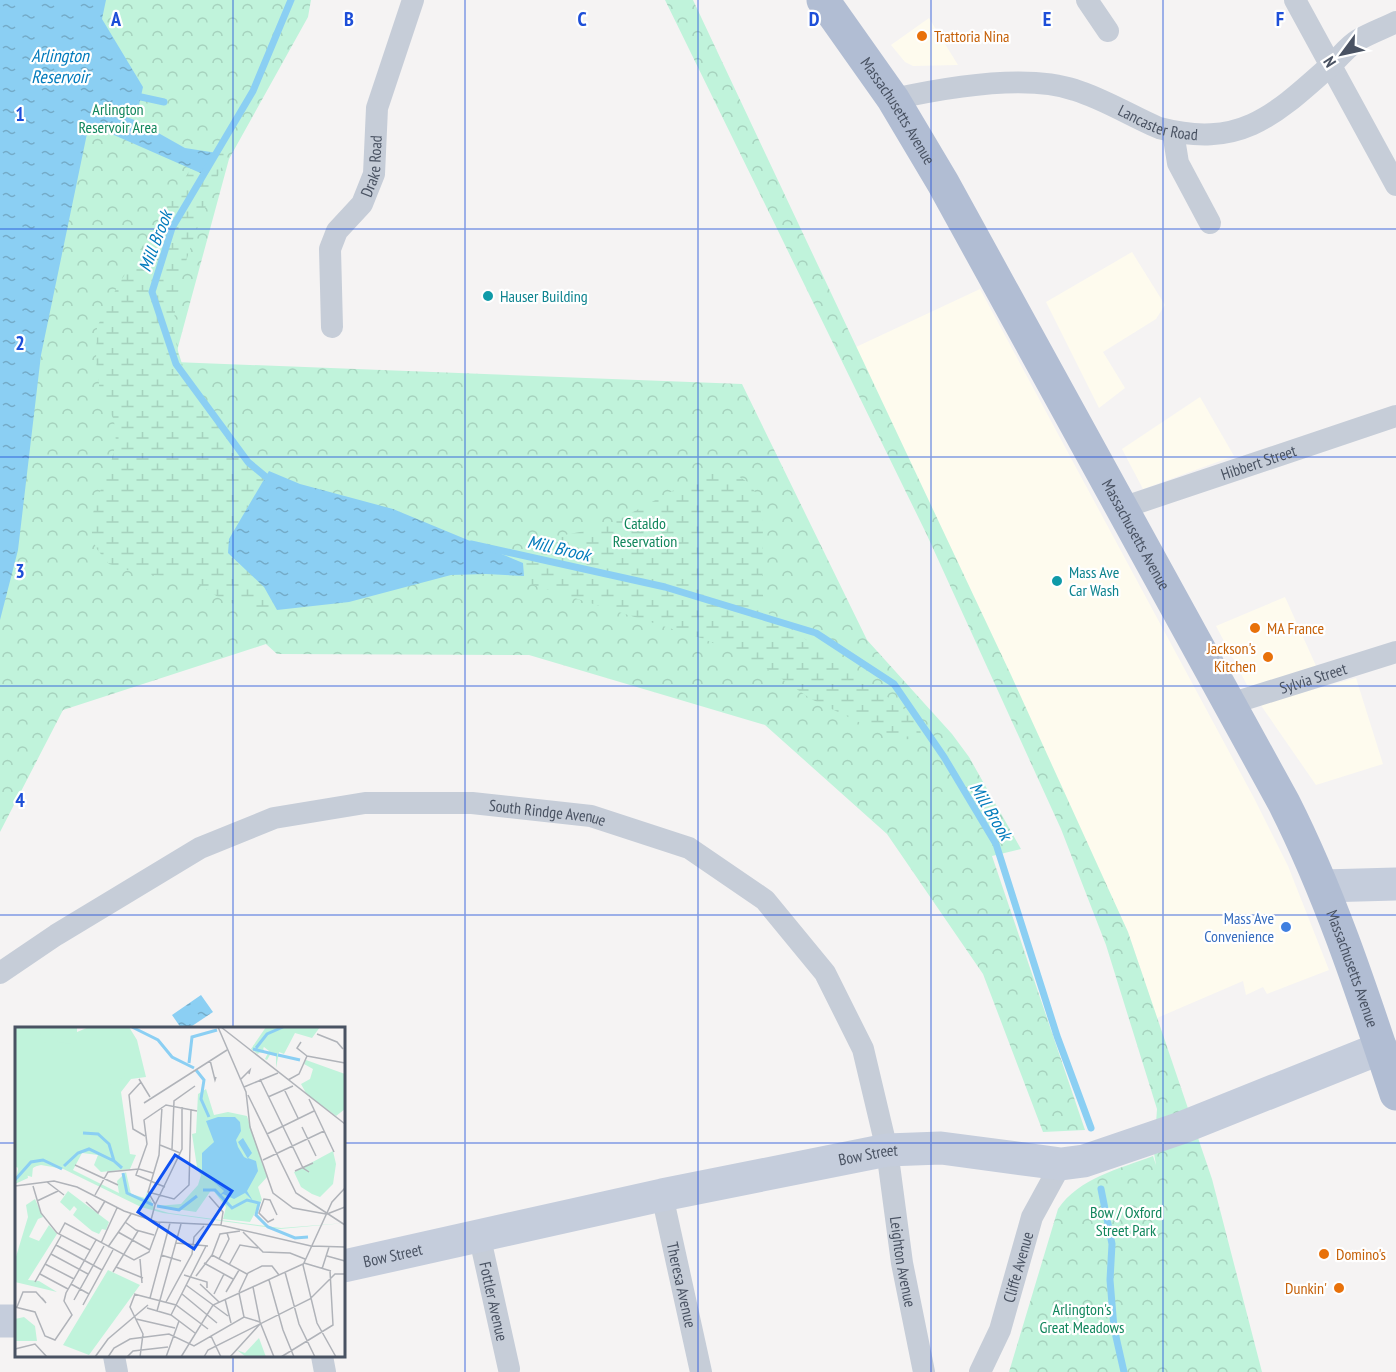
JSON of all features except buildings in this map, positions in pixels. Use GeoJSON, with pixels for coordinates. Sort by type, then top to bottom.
{"type":"FeatureCollection","features":[{"type":"Feature","properties":{"kind":"main road","name":"Massachusetts Avenue"},"geometry":{"type":"LineString","coordinates":[[823,0],[893,99],[956,206],[1288,811],[1323,886],[1396,1094]]}},
{"type":"Feature","properties":{"kind":"street","name":"Drake Road"},"geometry":{"type":"LineString","coordinates":[[332,327],[330,249],[337,231],[362,204],[374,174],[377,108],[413,0]]}},
{"type":"Feature","properties":{"kind":"street"},"geometry":{"type":"LineString","coordinates":[[1087,0],[1108,31]]}},
{"type":"Feature","properties":{"kind":"street"},"geometry":{"type":"LineString","coordinates":[[1295,0],[1396,185]]}},
{"type":"Feature","properties":{"kind":"street","name":"Lancaster Road"},"geometry":{"type":"LineString","coordinates":[[893,99],[946,88],[1052,85],[1075,90],[1159,128],[1173,132],[1196,136],[1242,129],[1259,123],[1357,41],[1396,22]]}},
{"type":"Feature","properties":{"kind":"street"},"geometry":{"type":"LineString","coordinates":[[1173,132],[1178,163],[1210,223]]}},
{"type":"Feature","properties":{"kind":"street","name":"Hibbert Street"},"geometry":{"type":"LineString","coordinates":[[1122,508],[1396,416]]}},
{"type":"Feature","properties":{"kind":"street","name":"Sylvia Street"},"geometry":{"type":"LineString","coordinates":[[1230,704],[1396,652]]}},
{"type":"Feature","properties":{"kind":"street","name":"South Rindge Avenue"},"geometry":{"type":"LineString","coordinates":[[0,973],[56,935],[200,848],[274,818],[364,803],[472,803],[591,816],[689,848],[765,900],[825,973],[862,1049],[887,1150]]}},
{"type":"Feature","properties":{"kind":"street"},"geometry":{"type":"LineString","coordinates":[[1323,886],[1396,884]]}},
{"type":"Feature","properties":{"kind":"street","name":"Bow Street"},"geometry":{"type":"LineString","coordinates":[[345,1266],[479,1234],[887,1150],[941,1148],[1061,1164],[1084,1161],[1134,1146],[1381,1048]]}},
{"type":"Feature","properties":{"kind":"street","name":"Leighton Avenue"},"geometry":{"type":"LineString","coordinates":[[887,1150],[902,1263],[924,1372]]}},
{"type":"Feature","properties":{"kind":"street","name":"Cliffe Avenue"},"geometry":{"type":"LineString","coordinates":[[980,1372],[1000,1330],[1032,1217],[1061,1164]]}},
{"type":"Feature","properties":{"kind":"street","name":"Theresa Avenue"},"geometry":{"type":"LineString","coordinates":[[662,1195],[701,1372]]}},
{"type":"Feature","properties":{"kind":"street","name":"Fottler Avenue"},"geometry":{"type":"LineString","coordinates":[[479,1234],[509,1369]]}},
{"type":"Feature","properties":{"kind":"street"},"geometry":{"type":"LineString","coordinates":[[114,1357],[117,1372]]}},
{"type":"Feature","properties":{"kind":"street"},"geometry":{"type":"LineString","coordinates":[[322,1357],[325,1372]]}},
{"type":"Feature","properties":{"kind":"shaded area","name":"Trattoria Nina"},"geometry":{"type":"Polygon","coordinates":[[[929,18],[958,65],[913,66],[905,62],[891,45],[929,18]]]}},
{"type":"Feature","properties":{"kind":"shaded area"},"geometry":{"type":"Polygon","coordinates":[[[1132,252],[1165,305],[1156,319],[1103,352],[1125,388],[1099,408],[1046,302],[1132,252]]]}},
{"type":"Feature","properties":{"kind":"shaded area"},"geometry":{"type":"Polygon","coordinates":[[[980,289],[1254,798],[1288,866],[1329,970],[1267,994],[1263,987],[1246,995],[1243,981],[1157,1018],[1128,932],[856,347],[980,289]]]}},
{"type":"Feature","properties":{"kind":"shaded area"},"geometry":{"type":"Polygon","coordinates":[[[1200,397],[1234,456],[1143,489],[1122,449],[1200,397]]]}},
{"type":"Feature","properties":{"kind":"shaded area"},"geometry":{"type":"Polygon","coordinates":[[[1285,597],[1317,668],[1248,687],[1216,626],[1285,597]]]}},
{"type":"Feature","properties":{"kind":"shaded area"},"geometry":{"type":"Polygon","coordinates":[[[1356,678],[1383,764],[1316,785],[1260,704],[1356,678]]]}},
{"type":"Feature","properties":{"kind":"green space","name":"Cataldo Reservation"},"geometry":{"type":"Polygon","coordinates":[[[0,0],[311,0],[308,17],[229,159],[174,362],[742,384],[867,640],[952,734],[969,757],[1021,849],[992,856],[1085,1130],[1043,1132],[983,974],[887,834],[765,725],[529,655],[277,654],[266,644],[63,710],[0,832],[0,0]]]}},
{"type":"Feature","properties":{"kind":"green space"},"geometry":{"type":"Polygon","coordinates":[[[665,0],[693,0],[1011,675],[1128,932],[1212,1179],[1262,1372],[1009,1372],[1058,1209],[1077,1189],[1114,1170],[1153,1156],[1156,1165],[1154,1153],[1157,1109],[1106,945],[1061,829],[926,533],[665,0]]]}},
{"type":"Feature","properties":{"kind":"green space"},"geometry":{"type":"Polygon","coordinates":[[[217,145],[222,146],[225,158],[183,272],[175,311],[175,334],[180,357],[189,380],[202,402],[234,441],[269,471],[229,539],[228,553],[264,587],[277,610],[242,606],[224,601],[191,579],[140,574],[109,564],[96,548],[92,535],[91,522],[96,501],[110,467],[116,442],[114,420],[100,393],[96,360],[97,327],[117,287],[193,165],[217,145]]]}},
{"type":"Feature","properties":{"kind":"green space"},"geometry":{"type":"Polygon","coordinates":[[[730,471],[749,483],[757,495],[763,521],[762,591],[767,612],[904,709],[919,722],[921,735],[896,740],[811,699],[760,664],[704,639],[527,583],[522,570],[525,556],[539,540],[605,527],[704,474],[730,471]]]}},
{"type":"Feature","properties":{"kind":"water","name":"Arlington Reservoir"},"geometry":{"type":"Polygon","coordinates":[[[0,0],[106,0],[102,19],[143,87],[139,105],[104,108],[137,121],[185,148],[217,153],[205,175],[89,124],[41,355],[18,550],[0,620],[0,0]]]}},
{"type":"Feature","properties":{"kind":"water"},"geometry":{"type":"Polygon","coordinates":[[[269,471],[300,484],[393,509],[523,563],[524,576],[451,575],[349,602],[277,610],[264,587],[228,553],[229,539],[269,471]]]}},
{"type":"Feature","properties":{"kind":"water"},"geometry":{"type":"Polygon","coordinates":[[[201,995],[213,1012],[190,1027],[180,1027],[172,1015],[201,995]]]}},
{"type":"Feature","properties":{"kind":"waterway","name":"Mill Brook"},"geometry":{"type":"LineString","coordinates":[[272,482],[248,462],[176,364],[152,292],[172,228],[253,91],[291,0]]}},
{"type":"Feature","properties":{"kind":"waterway"},"geometry":{"type":"LineString","coordinates":[[141,97],[164,102]]}},
{"type":"Feature","properties":{"kind":"waterway","name":"Mill Brook"},"geometry":{"type":"LineString","coordinates":[[471,544],[665,587],[816,633],[894,684],[944,757],[996,844],[1057,1036],[1091,1128]]}},
{"type":"Feature","properties":{"kind":"waterway"},"geometry":{"type":"LineString","coordinates":[[1101,1189],[1112,1244],[1110,1280],[1114,1328],[1124,1372]]}},
{"type":"Feature","properties":{"kind":"place","name":"Trattoria Nina"},"geometry":{"type":"Point","coordinates":[922,36]}},
{"type":"Feature","properties":{"kind":"place","name":"Hauser Building"},"geometry":{"type":"Point","coordinates":[488,296]}},
{"type":"Feature","properties":{"kind":"place","name":"Mass Ave Car Wash"},"geometry":{"type":"Point","coordinates":[1057,581]}},
{"type":"Feature","properties":{"kind":"place","name":"MA France"},"geometry":{"type":"Point","coordinates":[1255,628]}},
{"type":"Feature","properties":{"kind":"place","name":"Jackson's Kitchen"},"geometry":{"type":"Point","coordinates":[1268,657]}},
{"type":"Feature","properties":{"kind":"place","name":"Mass Ave Convenience"},"geometry":{"type":"Point","coordinates":[1286,927]}},
{"type":"Feature","properties":{"kind":"place","name":"Domino's"},"geometry":{"type":"Point","coordinates":[1324,1254]}},
{"type":"Feature","properties":{"kind":"place","name":"Dunkin'"},"geometry":{"type":"Point","coordinates":[1339,1288]}},
{"type":"Feature","properties":{"kind":"park label","name":"Arlington Reservoir Area"},"geometry":{"type":"Point","coordinates":[118,118]}},
{"type":"Feature","properties":{"kind":"park label","name":"Bow / Oxford Street Park"},"geometry":{"type":"Point","coordinates":[1126,1221]}},
{"type":"Feature","properties":{"kind":"park label","name":"Arlington's Great Meadows"},"geometry":{"type":"Point","coordinates":[1082,1318]}}]}
